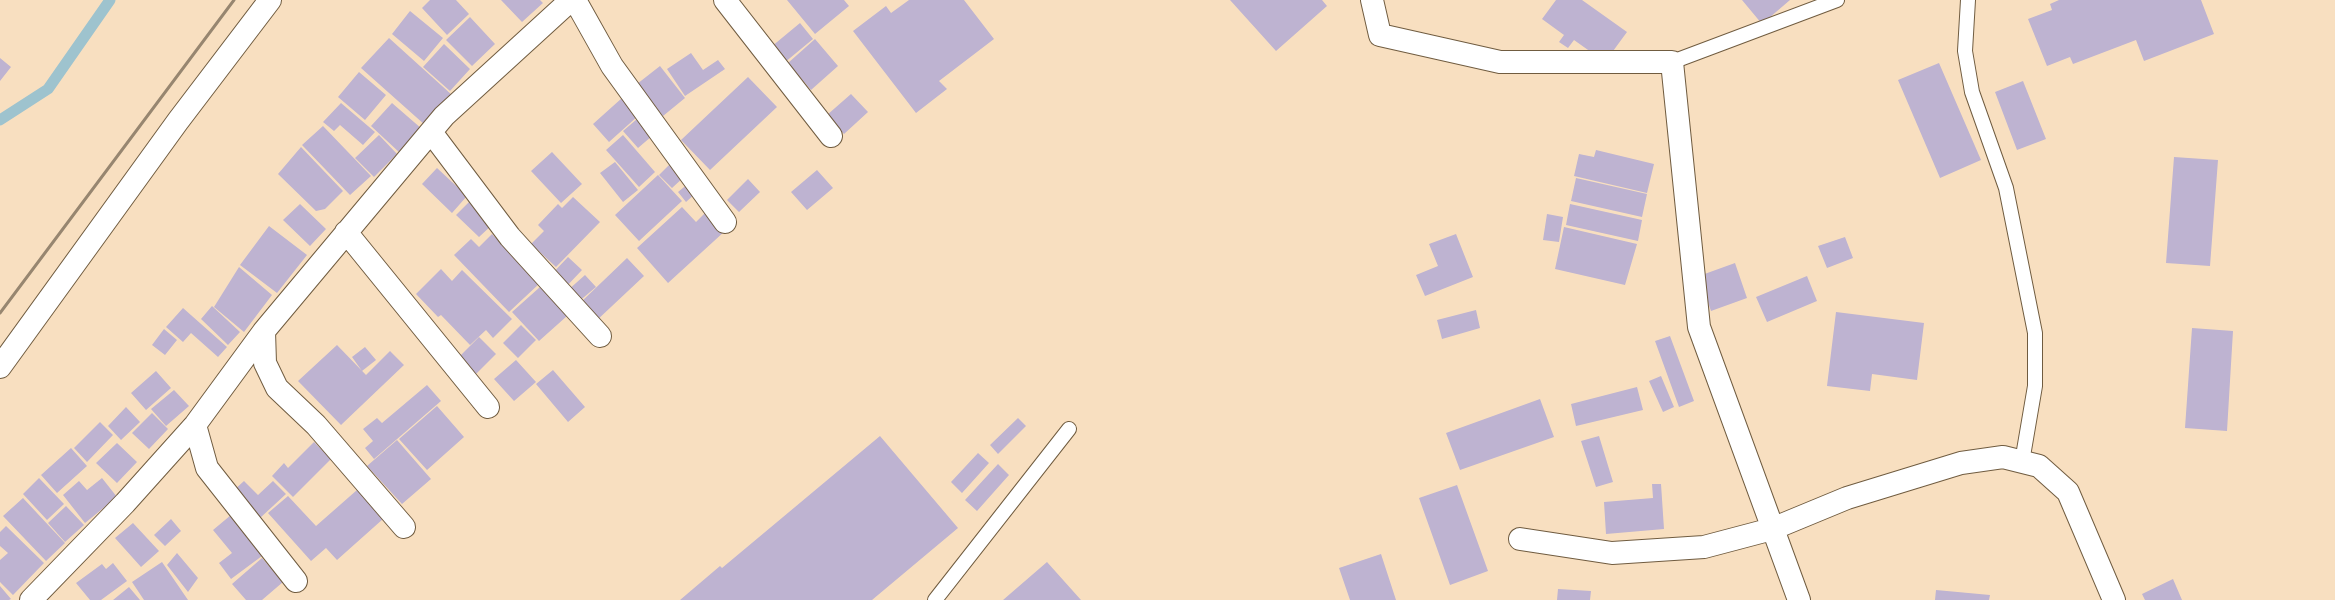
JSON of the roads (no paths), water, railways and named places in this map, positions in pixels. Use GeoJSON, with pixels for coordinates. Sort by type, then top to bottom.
{"type":"FeatureCollection","features":[{"type":"Feature","properties":{"kind":"street"},"geometry":{"type":"LineString","coordinates":[[0,367],[178,121],[270,0]]}},
{"type":"Feature","properties":{"kind":"street"},"geometry":{"type":"LineString","coordinates":[[31,600],[125,503],[194,425],[264,331],[444,116],[571,0]]}},
{"type":"Feature","properties":{"kind":"street"},"geometry":{"type":"LineString","coordinates":[[575,0],[612,66],[726,222]]}},
{"type":"Feature","properties":{"kind":"street"},"geometry":{"type":"LineString","coordinates":[[725,0],[831,136]]}},
{"type":"Feature","properties":{"kind":"street"},"geometry":{"type":"LineString","coordinates":[[1372,0],[1380,35],[1500,62],[1672,62],[1699,327],[1799,600]]}},
{"type":"Feature","properties":{"kind":"street"},"geometry":{"type":"LineString","coordinates":[[431,132],[510,236],[600,336]]}},
{"type":"Feature","properties":{"kind":"street"},"geometry":{"type":"LineString","coordinates":[[346,232],[488,407]]}},
{"type":"Feature","properties":{"kind":"street"},"geometry":{"type":"LineString","coordinates":[[264,331],[265,363],[277,388],[316,425],[404,527]]}},
{"type":"Feature","properties":{"kind":"street"},"geometry":{"type":"LineString","coordinates":[[194,425],[206,468],[296,581]]}},
{"type":"Feature","properties":{"kind":"street"},"geometry":{"type":"LineString","coordinates":[[1520,539],[1612,553],[1704,547],[1772,529],[1847,498],[1961,463],[2003,457],[2039,466],[2068,492],[2114,600]]}},
{"type":"Feature","properties":{"kind":"lane"},"geometry":{"type":"LineString","coordinates":[[1672,62],[1837,0]]}},
{"type":"Feature","properties":{"kind":"lane"},"geometry":{"type":"LineString","coordinates":[[1968,0],[1965,51],[1972,92],[2006,188],[2035,333],[2035,386],[2022,462]]}},
{"type":"Feature","properties":{"kind":"lane"},"geometry":{"type":"LineString","coordinates":[[935,600],[1069,429]]}},
{"type":"Feature","properties":{"kind":"waterway"},"geometry":{"type":"LineString","coordinates":[[0,120],[48,89],[110,0]]}},
{"type":"Feature","properties":{"kind":"railway"},"geometry":{"type":"LineString","coordinates":[[0,313],[234,0]]}}]}
